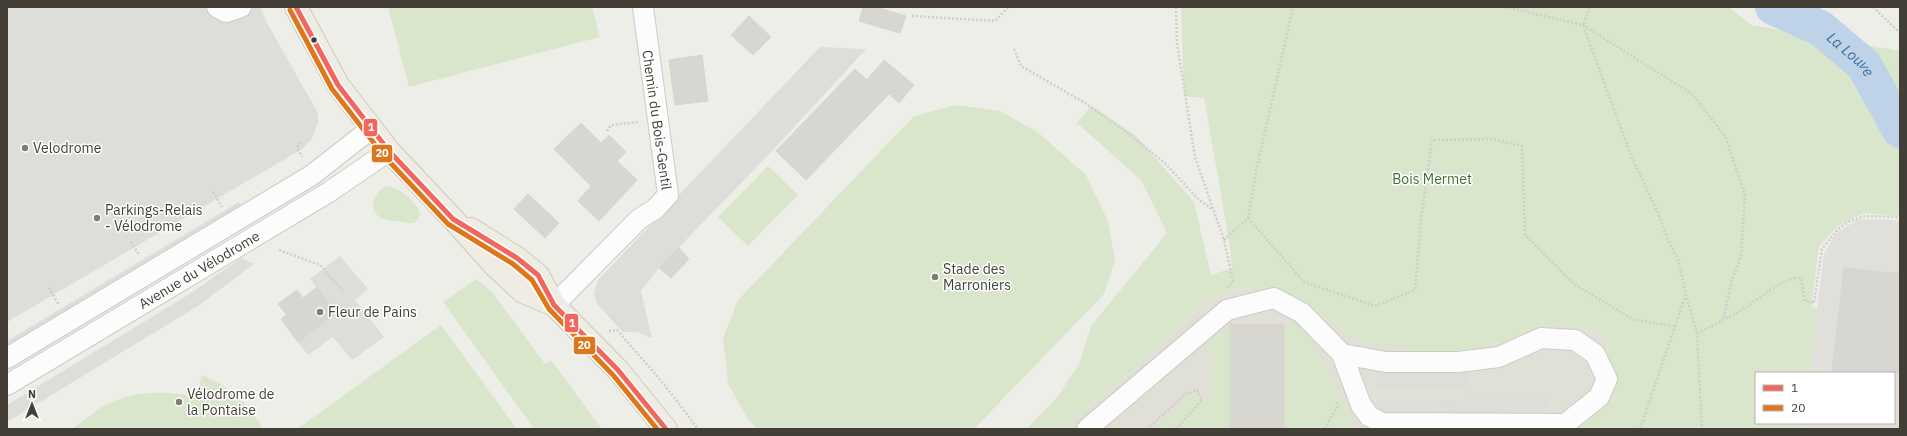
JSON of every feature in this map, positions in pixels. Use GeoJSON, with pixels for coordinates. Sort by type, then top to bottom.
{"type":"FeatureCollection","features":[{"type":"Feature","properties":{"kind":"main road"},"geometry":{"type":"LineString","coordinates":[[296,7],[338,85],[389,151],[453,219],[497,245],[533,271],[543,283],[554,305],[618,370],[666,429]]}},
{"type":"Feature","properties":{"kind":"street"},"geometry":{"type":"LineString","coordinates":[[217,7],[226,12],[241,7]]}},
{"type":"Feature","properties":{"kind":"street","name":"Chemin du Bois-Gentil"},"geometry":{"type":"LineString","coordinates":[[554,305],[639,219],[655,209],[668,195],[642,7]]}},
{"type":"Feature","properties":{"kind":"street","name":"Avenue du Vélodrome"},"geometry":{"type":"LineString","coordinates":[[7,358],[312,175],[372,128]]}},
{"type":"Feature","properties":{"kind":"street","name":"Avenue du Vélodrome"},"geometry":{"type":"LineString","coordinates":[[7,385],[329,192],[389,151]]}},
{"type":"Feature","properties":{"kind":"street"},"geometry":{"type":"LineString","coordinates":[[1087,429],[1227,310],[1274,298],[1302,313],[1342,354],[1361,405],[1369,416],[1382,423],[1565,424],[1598,397],[1607,379],[1595,354],[1575,340],[1541,338],[1499,357],[1458,362],[1386,362],[1342,354]]}},
{"type":"Feature","properties":{"kind":"path"},"geometry":{"type":"LineString","coordinates":[[912,16],[995,21],[1008,7]]}},
{"type":"Feature","properties":{"kind":"path"},"geometry":{"type":"LineString","coordinates":[[1176,7],[1177,43],[1195,157],[1224,240],[1233,282],[1224,293]]}},
{"type":"Feature","properties":{"kind":"path"},"geometry":{"type":"LineString","coordinates":[[1224,240],[1248,218],[1256,172],[1293,7]]}},
{"type":"Feature","properties":{"kind":"path"},"geometry":{"type":"LineString","coordinates":[[1505,7],[1583,25],[1692,94],[1725,136],[1745,195],[1741,256],[1732,280],[1723,320]]}},
{"type":"Feature","properties":{"kind":"path"},"geometry":{"type":"LineString","coordinates":[[1590,7],[1583,25],[1630,153],[1679,262],[1686,296],[1697,333],[1702,429]]}},
{"type":"Feature","properties":{"kind":"path"},"geometry":{"type":"LineString","coordinates":[[1873,7],[1900,33]]}},
{"type":"Feature","properties":{"kind":"path"},"geometry":{"type":"LineString","coordinates":[[1014,49],[1021,66],[1085,103],[1120,127],[1165,163],[1197,198],[1214,210]]}},
{"type":"Feature","properties":{"kind":"path"},"geometry":{"type":"LineString","coordinates":[[606,131],[611,125],[641,122]]}},
{"type":"Feature","properties":{"kind":"path"},"geometry":{"type":"LineString","coordinates":[[1248,218],[1304,282],[1375,306],[1415,290],[1421,220],[1432,140],[1493,139],[1522,146],[1525,235],[1574,284],[1634,320],[1676,326]]}},
{"type":"Feature","properties":{"kind":"path"},"geometry":{"type":"LineString","coordinates":[[300,142],[297,148],[301,154]]}},
{"type":"Feature","properties":{"kind":"path"},"geometry":{"type":"LineString","coordinates":[[213,192],[219,202]]}},
{"type":"Feature","properties":{"kind":"path"},"geometry":{"type":"LineString","coordinates":[[1697,333],[1723,320],[1794,278],[1801,278],[1805,301],[1814,303],[1822,249],[1838,228],[1850,220],[1865,216],[1900,216]]}},
{"type":"Feature","properties":{"kind":"path"},"geometry":{"type":"LineString","coordinates":[[131,242],[137,251]]}},
{"type":"Feature","properties":{"kind":"path"},"geometry":{"type":"LineString","coordinates":[[279,250],[320,265],[343,292]]}},
{"type":"Feature","properties":{"kind":"path"},"geometry":{"type":"LineString","coordinates":[[49,288],[56,300]]}},
{"type":"Feature","properties":{"kind":"path"},"geometry":{"type":"LineString","coordinates":[[1640,429],[1686,296]]}},
{"type":"Feature","properties":{"kind":"path"},"geometry":{"type":"LineString","coordinates":[[1147,429],[1186,394],[1197,390],[1202,400],[1176,429]]}},
{"type":"Feature","properties":{"kind":"shaded area","name":"Parkings-Relais - Vélodrome"},"geometry":{"type":"Polygon","coordinates":[[[7,7],[260,7],[267,23],[318,113],[318,122],[312,139],[302,149],[7,322],[7,7]]]}},
{"type":"Feature","properties":{"kind":"shaded area"},"geometry":{"type":"Polygon","coordinates":[[[820,47],[866,49],[773,150],[659,268],[641,291],[652,338],[637,332],[623,332],[597,304],[594,294],[598,280],[820,47]]]}},
{"type":"Feature","properties":{"kind":"shaded area"},"geometry":{"type":"Polygon","coordinates":[[[239,202],[243,209],[7,350],[7,341],[239,202]]]}},
{"type":"Feature","properties":{"kind":"shaded area"},"geometry":{"type":"Polygon","coordinates":[[[1879,219],[1900,221],[1900,429],[1801,429],[1802,424],[1895,424],[1895,372],[1809,372],[1824,254],[1835,234],[1857,220],[1879,219]]]}},
{"type":"Feature","properties":{"kind":"shaded area"},"geometry":{"type":"Polygon","coordinates":[[[340,256],[368,289],[355,300],[384,337],[352,360],[333,337],[308,355],[298,342],[336,313],[310,279],[340,256]]]}},
{"type":"Feature","properties":{"kind":"shaded area"},"geometry":{"type":"Polygon","coordinates":[[[241,258],[254,264],[198,306],[7,422],[7,405],[188,295],[241,258]]]}},
{"type":"Feature","properties":{"kind":"shaded area"},"geometry":{"type":"Polygon","coordinates":[[[1256,288],[1290,293],[1326,320],[1362,341],[1476,350],[1558,323],[1605,335],[1615,398],[1576,429],[1062,429],[1133,371],[1206,301],[1232,290],[1256,288]]]}},
{"type":"Feature","properties":{"kind":"shaded area"},"geometry":{"type":"Polygon","coordinates":[[[1468,368],[1469,387],[1376,388],[1376,369],[1468,368]]]}},
{"type":"Feature","properties":{"kind":"shaded area"},"geometry":{"type":"Polygon","coordinates":[[[1548,399],[1548,414],[1376,416],[1375,401],[1548,399]]]}},
{"type":"Feature","properties":{"kind":"green space"},"geometry":{"type":"Polygon","coordinates":[[[388,7],[592,7],[600,37],[409,87],[388,7]]]}},
{"type":"Feature","properties":{"kind":"green space","name":"Bois Mermet"},"geometry":{"type":"Polygon","coordinates":[[[1181,7],[1729,7],[1751,25],[1900,51],[1900,216],[1864,213],[1838,226],[1819,246],[1812,302],[1812,307],[1817,309],[1811,372],[1755,372],[1755,424],[1803,424],[1801,429],[1576,429],[1615,398],[1605,335],[1558,323],[1476,350],[1418,352],[1362,341],[1326,320],[1290,293],[1256,288],[1232,290],[1206,301],[1133,371],[1062,429],[1026,429],[1058,396],[1079,364],[1091,326],[1167,233],[1141,180],[1077,123],[1091,106],[1135,135],[1194,202],[1211,275],[1232,268],[1229,241],[1204,98],[1184,96],[1181,7]]]}},
{"type":"Feature","properties":{"kind":"green space","name":"Stade des Marroniers"},"geometry":{"type":"Polygon","coordinates":[[[956,105],[1000,111],[1039,133],[1086,175],[1108,221],[1115,260],[1104,294],[974,429],[758,429],[749,421],[728,384],[723,338],[738,300],[914,116],[956,105]]]}},
{"type":"Feature","properties":{"kind":"green space"},"geometry":{"type":"Polygon","coordinates":[[[768,166],[798,195],[748,246],[718,217],[768,166]]]}},
{"type":"Feature","properties":{"kind":"green space"},"geometry":{"type":"Polygon","coordinates":[[[387,186],[397,189],[408,196],[419,211],[420,215],[417,221],[410,223],[390,221],[383,219],[374,211],[373,201],[375,197],[378,192],[387,186]]]}},
{"type":"Feature","properties":{"kind":"green space"},"geometry":{"type":"Polygon","coordinates":[[[476,279],[492,292],[545,364],[551,360],[602,429],[534,429],[443,302],[476,279]]]}},
{"type":"Feature","properties":{"kind":"green space"},"geometry":{"type":"Polygon","coordinates":[[[1230,324],[1300,325],[1330,374],[1351,416],[1351,429],[1154,429],[1195,394],[1212,398],[1214,353],[1206,343],[1230,324]]]}},
{"type":"Feature","properties":{"kind":"green space"},"geometry":{"type":"Polygon","coordinates":[[[441,325],[517,429],[297,429],[441,325]]]}},
{"type":"Feature","properties":{"kind":"green space","name":"Vélodrome de la Pontaise"},"geometry":{"type":"Polygon","coordinates":[[[202,375],[222,385],[237,396],[251,411],[263,429],[72,429],[102,407],[124,398],[148,393],[172,393],[196,397],[202,375]]]}},
{"type":"Feature","properties":{"kind":"building"},"geometry":{"type":"Polygon","coordinates":[[[863,7],[876,7],[906,16],[900,33],[859,21],[863,7]]]}},
{"type":"Feature","properties":{"kind":"building"},"geometry":{"type":"Polygon","coordinates":[[[749,16],[771,37],[753,55],[731,35],[749,16]]]}},
{"type":"Feature","properties":{"kind":"building"},"geometry":{"type":"Polygon","coordinates":[[[702,55],[708,101],[675,105],[669,60],[702,55]]]}},
{"type":"Feature","properties":{"kind":"building"},"geometry":{"type":"Polygon","coordinates":[[[884,60],[914,85],[899,103],[889,94],[806,180],[776,151],[855,69],[867,80],[884,60]]]}},
{"type":"Feature","properties":{"kind":"building"},"geometry":{"type":"Polygon","coordinates":[[[581,123],[601,143],[609,135],[626,152],[617,161],[637,180],[599,221],[578,201],[591,186],[554,149],[581,123]]]}},
{"type":"Feature","properties":{"kind":"building"},"geometry":{"type":"Polygon","coordinates":[[[528,194],[559,223],[545,238],[514,209],[528,194]]]}},
{"type":"Feature","properties":{"kind":"building"},"geometry":{"type":"Polygon","coordinates":[[[679,248],[689,259],[671,278],[659,268],[679,248]]]}},
{"type":"Feature","properties":{"kind":"building"},"geometry":{"type":"Polygon","coordinates":[[[1844,268],[1900,274],[1900,373],[1832,372],[1844,268]]]}},
{"type":"Feature","properties":{"kind":"building"},"geometry":{"type":"Polygon","coordinates":[[[317,287],[336,313],[298,342],[281,319],[287,315],[278,304],[297,290],[303,298],[317,287]]]}},
{"type":"Feature","properties":{"kind":"building"},"geometry":{"type":"Polygon","coordinates":[[[1230,324],[1284,324],[1284,429],[1230,429],[1230,324]]]}},
{"type":"Feature","properties":{"kind":"waterway","name":"La Louve"},"geometry":{"type":"LineString","coordinates":[[1773,7],[1820,28],[1864,65],[1900,130]]}},
{"type":"Feature","properties":{"kind":"transit line","name":"1"},"geometry":{"type":"LineString","coordinates":[[296,7],[338,85],[389,151],[453,219],[517,258],[538,275],[554,305],[618,370],[666,429]]}},
{"type":"Feature","properties":{"kind":"transit line","name":"20"},"geometry":{"type":"LineString","coordinates":[[290,10],[332,89],[384,156],[448,224],[513,264],[532,280],[549,309],[613,375],[657,429]]}},
{"type":"Feature","properties":{"kind":"place","name":"Velodrome"},"geometry":{"type":"Point","coordinates":[25,148]}},
{"type":"Feature","properties":{"kind":"place","name":"Parkings-Relais - Vélodrome"},"geometry":{"type":"Point","coordinates":[97,218]}},
{"type":"Feature","properties":{"kind":"place","name":"Stade des Marroniers"},"geometry":{"type":"Point","coordinates":[935,277]}},
{"type":"Feature","properties":{"kind":"place","name":"Fleur de Pains"},"geometry":{"type":"Point","coordinates":[320,312]}},
{"type":"Feature","properties":{"kind":"place","name":"Vélodrome de la Pontaise"},"geometry":{"type":"Point","coordinates":[179,402]}}]}
